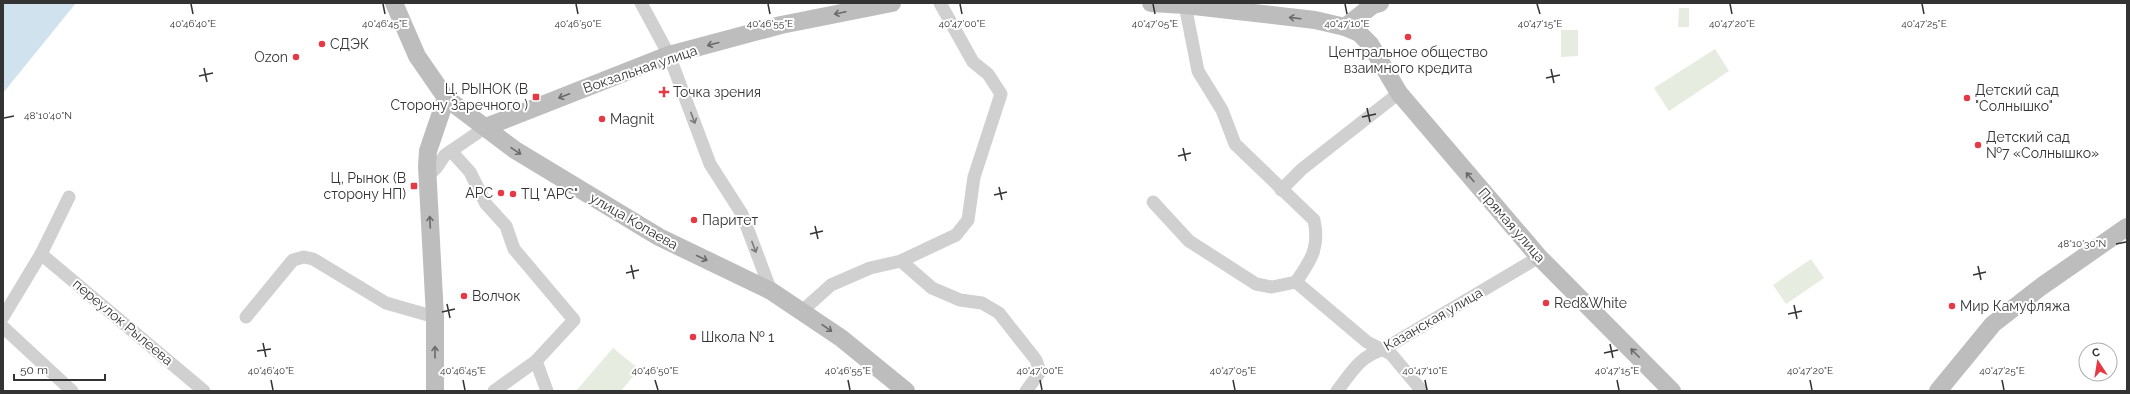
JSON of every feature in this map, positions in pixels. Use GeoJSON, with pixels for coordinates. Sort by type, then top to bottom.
{"type":"FeatureCollection","features":[{"type":"Feature","properties":{"kind":"main road","name":"улица Копаева"},"geometry":{"type":"LineString","coordinates":[[394,3],[417,56],[446,98],[519,153],[659,237],[770,291],[802,311],[841,338],[906,391]]}},
{"type":"Feature","properties":{"kind":"main road","name":"Вокзальная улица"},"geometry":{"type":"LineString","coordinates":[[486,127],[669,55],[781,25],[892,3]]}},
{"type":"Feature","properties":{"kind":"main road"},"geometry":{"type":"LineString","coordinates":[[1151,3],[1185,5],[1315,20],[1345,26],[1373,5],[1380,3]]}},
{"type":"Feature","properties":{"kind":"main road","name":"Прямая улица"},"geometry":{"type":"LineString","coordinates":[[1345,26],[1359,33],[1370,44],[1398,93],[1539,257],[1672,391]]}},
{"type":"Feature","properties":{"kind":"main road"},"geometry":{"type":"LineString","coordinates":[[435,391],[435,317],[428,151],[446,98]]}},
{"type":"Feature","properties":{"kind":"main road"},"geometry":{"type":"LineString","coordinates":[[1938,391],[1993,324],[2042,286],[2127,227]]}},
{"type":"Feature","properties":{"kind":"street"},"geometry":{"type":"LineString","coordinates":[[641,3],[669,55],[710,164],[742,214],[770,291]]}},
{"type":"Feature","properties":{"kind":"street"},"geometry":{"type":"LineString","coordinates":[[802,311],[831,285],[870,268],[901,261],[956,235],[968,220],[974,177],[1001,94],[988,74],[974,62],[940,3]]}},
{"type":"Feature","properties":{"kind":"street"},"geometry":{"type":"LineString","coordinates":[[1152,202],[1189,241],[1256,284],[1272,287],[1296,282],[1310,262],[1317,237],[1314,220],[1280,190],[1234,144],[1222,110],[1198,71],[1185,5]]}},
{"type":"Feature","properties":{"kind":"street"},"geometry":{"type":"LineString","coordinates":[[1280,190],[1302,169],[1398,93]]}},
{"type":"Feature","properties":{"kind":"street"},"geometry":{"type":"LineString","coordinates":[[428,176],[437,168],[445,156],[486,127]]}},
{"type":"Feature","properties":{"kind":"street"},"geometry":{"type":"LineString","coordinates":[[451,151],[470,172],[486,204],[506,226],[514,250],[574,320],[536,361],[494,391]]}},
{"type":"Feature","properties":{"kind":"street"},"geometry":{"type":"LineString","coordinates":[[3,316],[41,254],[69,197]]}},
{"type":"Feature","properties":{"kind":"street","name":"переулок Рылеева"},"geometry":{"type":"LineString","coordinates":[[41,254],[204,391]]}},
{"type":"Feature","properties":{"kind":"street"},"geometry":{"type":"LineString","coordinates":[[246,317],[292,260],[304,257],[313,259],[386,303],[435,317]]}},
{"type":"Feature","properties":{"kind":"street","name":"Казанская улица"},"geometry":{"type":"LineString","coordinates":[[1337,391],[1355,366],[1370,353],[1382,350],[1539,257]]}},
{"type":"Feature","properties":{"kind":"street"},"geometry":{"type":"LineString","coordinates":[[901,261],[932,288],[960,300],[982,303],[999,313],[1036,360],[1040,372],[1026,391]]}},
{"type":"Feature","properties":{"kind":"street"},"geometry":{"type":"LineString","coordinates":[[1296,282],[1367,342],[1391,354],[1422,391]]}},
{"type":"Feature","properties":{"kind":"street"},"geometry":{"type":"LineString","coordinates":[[3,327],[72,391]]}},
{"type":"Feature","properties":{"kind":"street"},"geometry":{"type":"LineString","coordinates":[[536,361],[547,391]]}},
{"type":"Feature","properties":{"kind":"shaded area"},"geometry":{"type":"Polygon","coordinates":[[[1679,8],[1689,8],[1689,27],[1678,27],[1679,8]]]}},
{"type":"Feature","properties":{"kind":"shaded area"},"geometry":{"type":"Polygon","coordinates":[[[1561,30],[1578,30],[1578,56],[1561,57],[1561,30]]]}},
{"type":"Feature","properties":{"kind":"shaded area"},"geometry":{"type":"Polygon","coordinates":[[[1715,49],[1729,71],[1669,111],[1654,88],[1715,49]]]}},
{"type":"Feature","properties":{"kind":"shaded area"},"geometry":{"type":"Polygon","coordinates":[[[1811,259],[1824,278],[1786,304],[1773,285],[1811,259]]]}},
{"type":"Feature","properties":{"kind":"shaded area"},"geometry":{"type":"Polygon","coordinates":[[[613,348],[639,369],[621,391],[576,391],[613,348]]]}},
{"type":"Feature","properties":{"kind":"water"},"geometry":{"type":"Polygon","coordinates":[[[3,3],[76,3],[3,93],[3,3]]]}},
{"type":"Feature","properties":{"kind":"place","name":"Центральное общество взаимного кредита"},"geometry":{"type":"Point","coordinates":[1408,37]}},
{"type":"Feature","properties":{"kind":"place","name":"СДЭК"},"geometry":{"type":"Point","coordinates":[322,44]}},
{"type":"Feature","properties":{"kind":"place","name":"Ozon"},"geometry":{"type":"Point","coordinates":[296,57]}},
{"type":"Feature","properties":{"kind":"place","name":"Точка зрения"},"geometry":{"type":"Point","coordinates":[664,92]}},
{"type":"Feature","properties":{"kind":"place","name":"Ц. РЫНОК (В Сторону Заречного )"},"geometry":{"type":"Point","coordinates":[536,97]}},
{"type":"Feature","properties":{"kind":"place","name":"Детский сад \"Солнышко\""},"geometry":{"type":"Point","coordinates":[1967,98]}},
{"type":"Feature","properties":{"kind":"place","name":"Magnit"},"geometry":{"type":"Point","coordinates":[602,119]}},
{"type":"Feature","properties":{"kind":"place","name":"Детский сад №7 «Солнышко»"},"geometry":{"type":"Point","coordinates":[1978,145]}},
{"type":"Feature","properties":{"kind":"place","name":"Ц, Рынок (В сторону НП)"},"geometry":{"type":"Point","coordinates":[414,186]}},
{"type":"Feature","properties":{"kind":"place","name":"АРС"},"geometry":{"type":"Point","coordinates":[501,193]}},
{"type":"Feature","properties":{"kind":"place","name":"ТЦ \"АРС\""},"geometry":{"type":"Point","coordinates":[513,194]}},
{"type":"Feature","properties":{"kind":"place","name":"Паритет"},"geometry":{"type":"Point","coordinates":[694,220]}},
{"type":"Feature","properties":{"kind":"place","name":"Волчок"},"geometry":{"type":"Point","coordinates":[464,296]}},
{"type":"Feature","properties":{"kind":"place","name":"Red&White"},"geometry":{"type":"Point","coordinates":[1546,303]}},
{"type":"Feature","properties":{"kind":"place","name":"Мир Камуфляжа"},"geometry":{"type":"Point","coordinates":[1952,306]}},
{"type":"Feature","properties":{"kind":"place","name":"Школа № 1"},"geometry":{"type":"Point","coordinates":[693,337]}}]}
